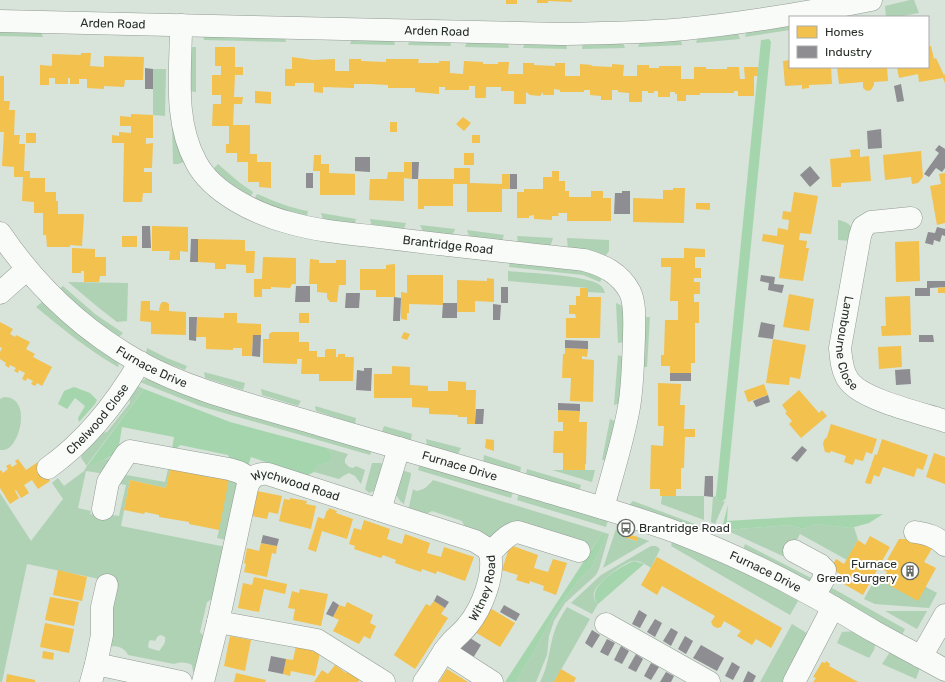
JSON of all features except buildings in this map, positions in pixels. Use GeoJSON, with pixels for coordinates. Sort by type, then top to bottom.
{"type":"FeatureCollection","features":[{"type":"Feature","properties":{"kind":"street","name":"Arden Road"},"geometry":{"type":"LineString","coordinates":[[0,21],[561,34],[624,33],[710,26],[871,0]]}},
{"type":"Feature","properties":{"kind":"street","name":"Brantridge Road"},"geometry":{"type":"LineString","coordinates":[[181,25],[180,108],[183,127],[188,146],[196,163],[208,179],[224,193],[272,217],[289,223],[312,228],[429,243],[584,260],[599,264],[611,270],[623,281],[631,293],[633,306],[633,374],[629,407],[622,439],[603,508]]}},
{"type":"Feature","properties":{"kind":"street","name":"Lambourne Close"},"geometry":{"type":"LineString","coordinates":[[911,218],[870,222],[864,227],[860,236],[840,348],[842,366],[848,381],[858,390],[870,397],[945,421]]}},
{"type":"Feature","properties":{"kind":"street","name":"Furnace Drive"},"geometry":{"type":"LineString","coordinates":[[0,233],[27,269],[50,295],[77,319],[107,342],[140,362],[177,380],[213,393],[603,508],[675,532],[723,551],[768,572],[814,596],[945,670]]}},
{"type":"Feature","properties":{"kind":"street"},"geometry":{"type":"LineString","coordinates":[[0,293],[27,269]]}},
{"type":"Feature","properties":{"kind":"street","name":"Chelwood Close"},"geometry":{"type":"LineString","coordinates":[[48,468],[66,455],[91,430],[130,380],[140,362]]}},
{"type":"Feature","properties":{"kind":"street"},"geometry":{"type":"LineString","coordinates":[[380,510],[399,448]]}},
{"type":"Feature","properties":{"kind":"street"},"geometry":{"type":"LineString","coordinates":[[103,509],[108,482],[126,454],[130,451],[229,468],[251,479]]}},
{"type":"Feature","properties":{"kind":"street","name":"Wychwood Road"},"geometry":{"type":"LineString","coordinates":[[203,682],[218,622],[247,488],[251,479],[258,474],[268,474],[475,541],[486,548],[490,553]]}},
{"type":"Feature","properties":{"kind":"street","name":"Witney Road"},"geometry":{"type":"LineString","coordinates":[[424,682],[444,651],[467,626],[480,606],[484,598],[491,567],[492,560],[490,553],[507,536],[518,532],[579,551]]}},
{"type":"Feature","properties":{"kind":"street"},"geometry":{"type":"LineString","coordinates":[[915,532],[929,534],[939,539],[945,545]]}},
{"type":"Feature","properties":{"kind":"street"},"geometry":{"type":"LineString","coordinates":[[794,551],[820,565],[825,570],[823,580],[814,596]]}},
{"type":"Feature","properties":{"kind":"street"},"geometry":{"type":"LineString","coordinates":[[107,585],[102,607],[102,635],[94,673],[180,682]]}},
{"type":"Feature","properties":{"kind":"street"},"geometry":{"type":"LineString","coordinates":[[794,682],[833,607]]}},
{"type":"Feature","properties":{"kind":"street"},"geometry":{"type":"LineString","coordinates":[[921,657],[945,615]]}},
{"type":"Feature","properties":{"kind":"street"},"geometry":{"type":"LineString","coordinates":[[218,622],[308,637],[317,640],[384,682]]}},
{"type":"Feature","properties":{"kind":"street"},"geometry":{"type":"LineString","coordinates":[[606,624],[709,682]]}},
{"type":"Feature","properties":{"kind":"street"},"geometry":{"type":"LineString","coordinates":[[444,651],[492,682]]}},
{"type":"Feature","properties":{"kind":"green space"},"geometry":{"type":"Polygon","coordinates":[[[914,0],[919,13],[902,16],[886,16],[885,6],[914,0]]]}},
{"type":"Feature","properties":{"kind":"green space"},"geometry":{"type":"Polygon","coordinates":[[[788,24],[789,27],[789,30],[745,37],[747,30],[788,24]]]}},
{"type":"Feature","properties":{"kind":"green space"},"geometry":{"type":"Polygon","coordinates":[[[0,28],[40,30],[43,37],[0,36],[0,28]]]}},
{"type":"Feature","properties":{"kind":"green space"},"geometry":{"type":"Polygon","coordinates":[[[737,31],[740,39],[696,43],[698,36],[737,31]]]}},
{"type":"Feature","properties":{"kind":"green space"},"geometry":{"type":"Polygon","coordinates":[[[203,35],[284,35],[286,42],[204,40],[203,35]]]}},
{"type":"Feature","properties":{"kind":"green space"},"geometry":{"type":"Polygon","coordinates":[[[353,36],[393,37],[395,45],[350,44],[353,36]]]}},
{"type":"Feature","properties":{"kind":"green space"},"geometry":{"type":"Polygon","coordinates":[[[680,37],[682,45],[638,47],[641,40],[680,37]]]}},
{"type":"Feature","properties":{"kind":"green space"},"geometry":{"type":"Polygon","coordinates":[[[410,38],[450,39],[451,46],[408,45],[410,38]]]}},
{"type":"Feature","properties":{"kind":"green space"},"geometry":{"type":"Polygon","coordinates":[[[468,39],[507,40],[509,48],[465,47],[468,39]]]}},
{"type":"Feature","properties":{"kind":"green space"},"geometry":{"type":"Polygon","coordinates":[[[769,39],[771,42],[726,498],[722,502],[717,500],[716,496],[761,40],[769,39]]]}},
{"type":"Feature","properties":{"kind":"green space"},"geometry":{"type":"Polygon","coordinates":[[[526,41],[565,41],[567,49],[523,48],[526,41]]]}},
{"type":"Feature","properties":{"kind":"green space"},"geometry":{"type":"Polygon","coordinates":[[[583,41],[622,41],[625,48],[582,49],[583,41]]]}},
{"type":"Feature","properties":{"kind":"green space"},"geometry":{"type":"Polygon","coordinates":[[[189,47],[196,47],[196,92],[189,91],[189,47]]]}},
{"type":"Feature","properties":{"kind":"green space"},"geometry":{"type":"Polygon","coordinates":[[[153,69],[166,69],[165,116],[153,115],[153,69]]]}},
{"type":"Feature","properties":{"kind":"green space"},"geometry":{"type":"Polygon","coordinates":[[[172,119],[187,161],[178,164],[173,164],[172,119]]]}},
{"type":"Feature","properties":{"kind":"green space"},"geometry":{"type":"Polygon","coordinates":[[[218,164],[253,192],[250,198],[234,188],[213,169],[218,164]]]}},
{"type":"Feature","properties":{"kind":"green space"},"geometry":{"type":"Polygon","coordinates":[[[257,194],[288,206],[308,211],[306,219],[254,200],[257,194]]]}},
{"type":"Feature","properties":{"kind":"green space"},"geometry":{"type":"Polygon","coordinates":[[[321,213],[356,219],[354,226],[324,222],[321,213]]]}},
{"type":"Feature","properties":{"kind":"green space"},"geometry":{"type":"Polygon","coordinates":[[[370,219],[406,223],[403,231],[372,227],[370,219]]]}},
{"type":"Feature","properties":{"kind":"green space"},"geometry":{"type":"Polygon","coordinates":[[[838,220],[851,227],[852,241],[838,240],[838,220]]]}},
{"type":"Feature","properties":{"kind":"green space"},"geometry":{"type":"Polygon","coordinates":[[[420,225],[455,229],[452,237],[424,233],[420,225]]]}},
{"type":"Feature","properties":{"kind":"green space"},"geometry":{"type":"Polygon","coordinates":[[[467,230],[504,235],[501,243],[470,239],[467,230]]]}},
{"type":"Feature","properties":{"kind":"green space"},"geometry":{"type":"Polygon","coordinates":[[[517,236],[553,238],[550,247],[518,243],[517,236]]]}},
{"type":"Feature","properties":{"kind":"green space"},"geometry":{"type":"Polygon","coordinates":[[[567,238],[609,240],[609,251],[606,255],[570,251],[568,249],[567,238]]]}},
{"type":"Feature","properties":{"kind":"green space"},"geometry":{"type":"Polygon","coordinates":[[[510,260],[605,273],[600,282],[583,275],[509,267],[510,260]]]}},
{"type":"Feature","properties":{"kind":"green space"},"geometry":{"type":"Polygon","coordinates":[[[508,271],[557,275],[583,279],[600,285],[605,293],[588,292],[588,288],[508,281],[508,271]]]}},
{"type":"Feature","properties":{"kind":"green space"},"geometry":{"type":"Polygon","coordinates":[[[68,282],[128,283],[127,321],[117,322],[68,282]]]}},
{"type":"Feature","properties":{"kind":"green space"},"geometry":{"type":"Polygon","coordinates":[[[63,286],[95,314],[123,333],[119,337],[91,317],[59,289],[63,286]]]}},
{"type":"Feature","properties":{"kind":"green space"},"geometry":{"type":"Polygon","coordinates":[[[42,302],[76,331],[114,357],[119,365],[118,367],[86,346],[36,307],[42,302]]]}},
{"type":"Feature","properties":{"kind":"green space"},"geometry":{"type":"Polygon","coordinates":[[[616,303],[625,307],[625,342],[618,343],[616,303]]]}},
{"type":"Feature","properties":{"kind":"green space"},"geometry":{"type":"Polygon","coordinates":[[[641,317],[650,317],[647,367],[640,367],[641,317]]]}},
{"type":"Feature","properties":{"kind":"green space"},"geometry":{"type":"Polygon","coordinates":[[[147,348],[187,366],[185,370],[146,353],[147,348]]]}},
{"type":"Feature","properties":{"kind":"green space"},"geometry":{"type":"Polygon","coordinates":[[[618,355],[626,358],[621,403],[614,405],[618,355]]]}},
{"type":"Feature","properties":{"kind":"green space"},"geometry":{"type":"Polygon","coordinates":[[[204,372],[245,383],[243,390],[205,378],[204,372]]]}},
{"type":"Feature","properties":{"kind":"green space"},"geometry":{"type":"Polygon","coordinates":[[[147,378],[372,450],[370,455],[200,406],[140,382],[147,378]]]}},
{"type":"Feature","properties":{"kind":"green space"},"geometry":{"type":"Polygon","coordinates":[[[136,385],[144,389],[87,465],[111,457],[104,473],[86,471],[78,508],[91,511],[90,514],[106,517],[107,514],[119,516],[126,485],[114,483],[121,474],[165,482],[169,465],[171,465],[166,488],[130,480],[121,526],[226,547],[216,596],[207,602],[200,632],[206,639],[196,671],[193,672],[192,665],[187,663],[174,664],[128,655],[122,648],[113,646],[106,647],[104,580],[27,564],[2,682],[0,682],[0,493],[31,541],[63,499],[52,483],[58,478],[64,486],[84,471],[87,466],[81,458],[82,453],[97,434],[107,432],[130,403],[129,394],[136,385]],[[161,635],[158,636],[155,641],[149,641],[149,648],[159,651],[165,643],[165,637],[161,635]]]}},
{"type":"Feature","properties":{"kind":"green space"},"geometry":{"type":"Polygon","coordinates":[[[74,387],[90,393],[97,400],[79,422],[78,418],[85,406],[75,398],[67,409],[58,404],[64,391],[74,387]]]}},
{"type":"Feature","properties":{"kind":"green space"},"geometry":{"type":"Polygon","coordinates":[[[144,389],[230,422],[327,448],[332,455],[331,458],[327,463],[317,466],[314,472],[306,476],[251,457],[248,466],[232,462],[228,455],[180,445],[175,450],[172,449],[174,437],[122,427],[118,452],[102,461],[87,466],[144,389]]]}},
{"type":"Feature","properties":{"kind":"green space"},"geometry":{"type":"Polygon","coordinates":[[[261,389],[301,401],[298,406],[262,395],[261,389]]]}},
{"type":"Feature","properties":{"kind":"green space"},"geometry":{"type":"Polygon","coordinates":[[[4,397],[12,399],[18,404],[21,412],[21,420],[16,438],[12,445],[7,449],[0,450],[0,399],[4,397]]]}},
{"type":"Feature","properties":{"kind":"green space"},"geometry":{"type":"Polygon","coordinates":[[[315,406],[356,418],[355,424],[316,411],[315,406]]]}},
{"type":"Feature","properties":{"kind":"green space"},"geometry":{"type":"Polygon","coordinates":[[[610,419],[617,422],[609,460],[602,460],[610,419]]]}},
{"type":"Feature","properties":{"kind":"green space"},"geometry":{"type":"Polygon","coordinates":[[[384,426],[412,434],[411,440],[382,432],[384,426]]]}},
{"type":"Feature","properties":{"kind":"green space"},"geometry":{"type":"Polygon","coordinates":[[[426,439],[461,448],[458,454],[427,445],[426,439]]]}},
{"type":"Feature","properties":{"kind":"green space"},"geometry":{"type":"Polygon","coordinates":[[[327,448],[348,454],[345,459],[345,463],[349,467],[353,468],[356,466],[365,470],[361,484],[355,476],[349,473],[339,479],[314,472],[317,466],[327,463],[332,455],[327,448]]]}},
{"type":"Feature","properties":{"kind":"green space"},"geometry":{"type":"Polygon","coordinates":[[[484,455],[521,467],[520,472],[483,462],[484,455]]]}},
{"type":"Feature","properties":{"kind":"green space"},"geometry":{"type":"Polygon","coordinates":[[[180,463],[239,483],[226,540],[217,538],[219,530],[212,476],[212,478],[190,474],[180,463]]]}},
{"type":"Feature","properties":{"kind":"green space"},"geometry":{"type":"Polygon","coordinates":[[[372,463],[381,463],[384,466],[376,490],[369,493],[365,489],[372,463]]]}},
{"type":"Feature","properties":{"kind":"green space"},"geometry":{"type":"Polygon","coordinates":[[[420,464],[513,492],[511,498],[418,470],[420,464]]]}},
{"type":"Feature","properties":{"kind":"green space"},"geometry":{"type":"Polygon","coordinates":[[[527,469],[581,485],[579,492],[526,474],[527,469]]]}},
{"type":"Feature","properties":{"kind":"green space"},"geometry":{"type":"Polygon","coordinates":[[[552,470],[595,470],[592,482],[552,470]]]}},
{"type":"Feature","properties":{"kind":"green space"},"geometry":{"type":"Polygon","coordinates":[[[402,471],[411,473],[404,504],[396,495],[402,471]]]}},
{"type":"Feature","properties":{"kind":"green space"},"geometry":{"type":"Polygon","coordinates":[[[433,480],[603,532],[591,550],[516,526],[495,539],[467,531],[462,521],[432,511],[422,516],[408,511],[413,489],[416,491],[424,489],[433,480]]]}},
{"type":"Feature","properties":{"kind":"green space"},"geometry":{"type":"Polygon","coordinates":[[[519,493],[608,520],[606,527],[517,500],[519,493]]]}},
{"type":"Feature","properties":{"kind":"green space"},"geometry":{"type":"Polygon","coordinates":[[[662,496],[704,496],[704,520],[661,504],[662,496]]]}},
{"type":"Feature","properties":{"kind":"green space"},"geometry":{"type":"Polygon","coordinates":[[[716,496],[717,500],[722,502],[725,501],[715,524],[711,522],[713,497],[716,496]]]}},
{"type":"Feature","properties":{"kind":"green space"},"geometry":{"type":"Polygon","coordinates":[[[633,501],[700,526],[697,531],[628,506],[633,501]]]}},
{"type":"Feature","properties":{"kind":"green space"},"geometry":{"type":"Polygon","coordinates":[[[728,505],[727,521],[883,514],[869,523],[851,528],[816,524],[804,529],[789,525],[726,530],[723,524],[728,505]]]}},
{"type":"Feature","properties":{"kind":"green space"},"geometry":{"type":"Polygon","coordinates":[[[816,524],[851,528],[854,527],[858,540],[847,560],[800,534],[787,558],[726,530],[789,525],[804,529],[816,524]]]}},
{"type":"Feature","properties":{"kind":"green space"},"geometry":{"type":"Polygon","coordinates":[[[616,529],[625,533],[624,537],[636,541],[638,537],[649,541],[603,568],[616,529]]]}},
{"type":"Feature","properties":{"kind":"green space"},"geometry":{"type":"Polygon","coordinates":[[[603,532],[609,534],[599,569],[596,575],[565,603],[554,621],[549,636],[547,655],[536,682],[516,682],[555,612],[579,580],[592,567],[601,547],[603,532]]]}},
{"type":"Feature","properties":{"kind":"green space"},"geometry":{"type":"Polygon","coordinates":[[[603,532],[604,537],[601,547],[592,567],[579,580],[555,612],[516,682],[505,682],[603,532]]]}},
{"type":"Feature","properties":{"kind":"green space"},"geometry":{"type":"Polygon","coordinates":[[[672,542],[754,577],[798,601],[790,615],[671,546],[672,542]]]}},
{"type":"Feature","properties":{"kind":"green space"},"geometry":{"type":"Polygon","coordinates":[[[745,544],[811,578],[809,583],[743,551],[745,544]]]}},
{"type":"Feature","properties":{"kind":"green space"},"geometry":{"type":"Polygon","coordinates":[[[651,546],[656,546],[660,549],[651,568],[640,562],[633,561],[623,565],[610,574],[600,584],[594,593],[595,601],[598,604],[592,614],[571,603],[601,575],[651,546]]]}},
{"type":"Feature","properties":{"kind":"green space"},"geometry":{"type":"Polygon","coordinates":[[[634,561],[644,564],[598,604],[595,598],[595,591],[599,585],[613,573],[634,561]]]}},
{"type":"Feature","properties":{"kind":"green space"},"geometry":{"type":"Polygon","coordinates":[[[878,574],[884,577],[882,581],[926,587],[937,593],[929,608],[875,604],[864,599],[878,574]]]}},
{"type":"Feature","properties":{"kind":"green space"},"geometry":{"type":"Polygon","coordinates":[[[825,584],[905,629],[902,635],[823,591],[825,584]]]}},
{"type":"Feature","properties":{"kind":"green space"},"geometry":{"type":"Polygon","coordinates":[[[567,607],[590,619],[554,682],[540,682],[547,665],[553,636],[567,607]]]}},
{"type":"Feature","properties":{"kind":"green space"},"geometry":{"type":"Polygon","coordinates":[[[885,611],[927,611],[917,629],[885,611]]]}},
{"type":"Feature","properties":{"kind":"green space"},"geometry":{"type":"Polygon","coordinates":[[[792,624],[810,635],[785,682],[760,682],[792,624]]]}},
{"type":"Feature","properties":{"kind":"green space"},"geometry":{"type":"Polygon","coordinates":[[[856,631],[876,642],[874,650],[869,658],[837,643],[842,632],[856,631]]]}},
{"type":"Feature","properties":{"kind":"green space"},"geometry":{"type":"Polygon","coordinates":[[[890,652],[920,668],[916,679],[882,664],[890,652]]]}},
{"type":"Feature","properties":{"kind":"place","name":"Brantridge Road"},"geometry":{"type":"Point","coordinates":[626,528]}},
{"type":"Feature","properties":{"kind":"place","name":"Furnace Green Surgery"},"geometry":{"type":"Point","coordinates":[910,571]}}]}
